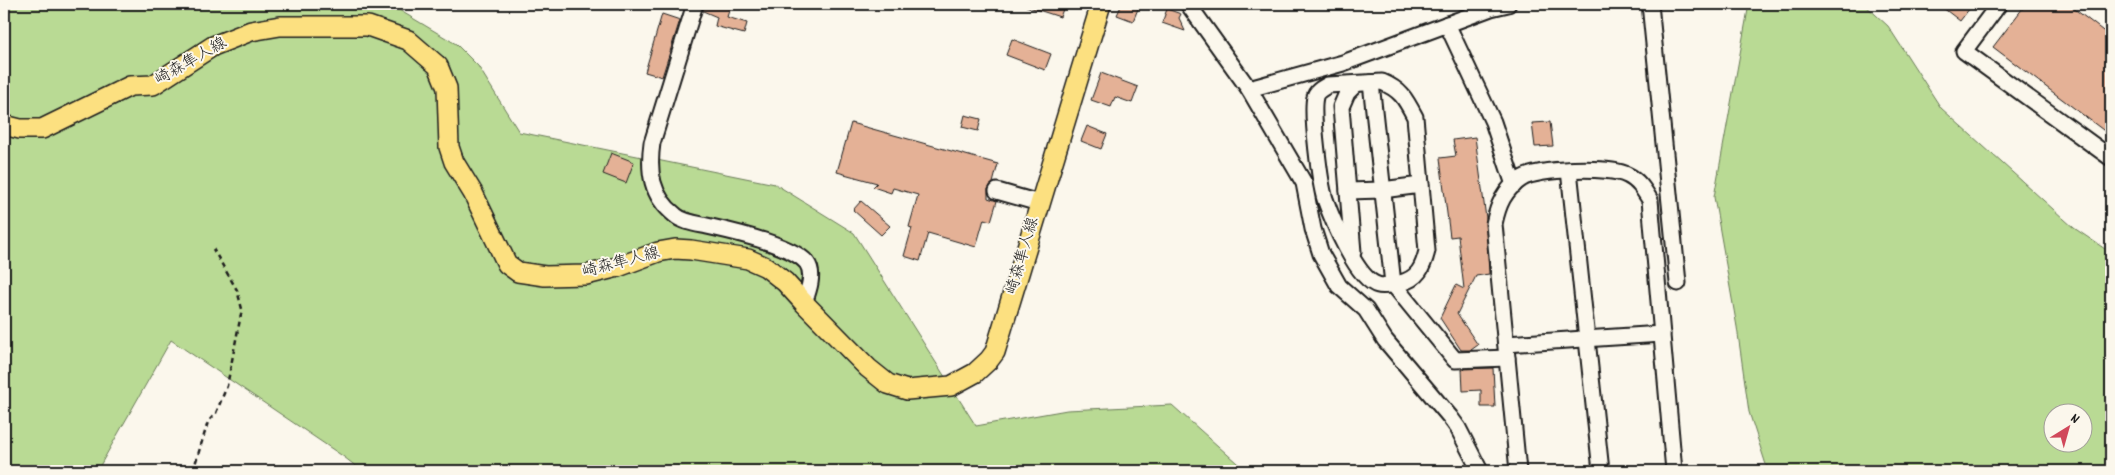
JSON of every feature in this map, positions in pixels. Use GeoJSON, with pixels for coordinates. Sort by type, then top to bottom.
{"type":"FeatureCollection","features":[{"type":"Feature","properties":{"kind":"main road","name":"崎森隼人線"},"geometry":{"type":"LineString","coordinates":[[4,125],[20,129],[42,129],[130,86],[153,85],[213,46],[251,31],[280,26],[368,26],[408,40],[438,66],[447,88],[448,147],[454,162],[477,200],[507,264],[518,272],[546,276],[586,275],[618,267],[658,252],[675,249],[748,259],[766,267],[786,282],[868,368],[888,384],[907,390],[951,386],[975,373],[995,352],[1101,4]]}},
{"type":"Feature","properties":{"kind":"street"},"geometry":{"type":"LineString","coordinates":[[696,4],[652,143],[649,164],[657,196],[676,217],[736,232],[793,252],[807,264],[810,274],[810,287],[804,303]]}},
{"type":"Feature","properties":{"kind":"street"},"geometry":{"type":"LineString","coordinates":[[1188,4],[1249,89],[1304,183],[1313,229],[1321,254],[1339,286],[1366,310],[1385,340],[1450,417],[1458,428],[1480,471]]}},
{"type":"Feature","properties":{"kind":"street"},"geometry":{"type":"LineString","coordinates":[[1249,89],[1344,62],[1508,4]]}},
{"type":"Feature","properties":{"kind":"street"},"geometry":{"type":"LineString","coordinates":[[1650,4],[1678,283]]}},
{"type":"Feature","properties":{"kind":"street"},"geometry":{"type":"LineString","coordinates":[[1999,4],[1964,51],[2111,158]]}},
{"type":"Feature","properties":{"kind":"street"},"geometry":{"type":"LineString","coordinates":[[1447,24],[1493,122],[1514,185]]}},
{"type":"Feature","properties":{"kind":"street"},"geometry":{"type":"LineString","coordinates":[[1382,82],[1396,88],[1405,98],[1415,116],[1428,250],[1416,276],[1407,281],[1378,286],[1370,281],[1354,263],[1325,198],[1314,110],[1315,95],[1321,88],[1328,85],[1363,83],[1382,82]]}},
{"type":"Feature","properties":{"kind":"street"},"geometry":{"type":"LineString","coordinates":[[1363,83],[1382,190],[1392,284],[1455,360],[1587,339],[1662,334]]}},
{"type":"Feature","properties":{"kind":"street"},"geometry":{"type":"LineString","coordinates":[[1354,263],[1341,107],[1347,93],[1363,83]]}},
{"type":"Feature","properties":{"kind":"street"},"geometry":{"type":"LineString","coordinates":[[1569,170],[1601,471]]}},
{"type":"Feature","properties":{"kind":"street"},"geometry":{"type":"LineString","coordinates":[[1518,471],[1494,224],[1498,206],[1507,190],[1522,178],[1535,173],[1569,170],[1617,170],[1629,175],[1642,186],[1650,200],[1674,471]]}},
{"type":"Feature","properties":{"kind":"street"},"geometry":{"type":"LineString","coordinates":[[1348,191],[1382,190],[1421,185]]}},
{"type":"Feature","properties":{"kind":"street"},"geometry":{"type":"LineString","coordinates":[[996,191],[1039,204]]}},
{"type":"Feature","properties":{"kind":"path"},"geometry":{"type":"LineString","coordinates":[[193,471],[208,422],[216,413],[227,386],[242,308],[237,290],[213,249]]}},
{"type":"Feature","properties":{"kind":"green space"},"geometry":{"type":"Polygon","coordinates":[[[4,4],[379,4],[394,7],[456,44],[478,66],[519,132],[775,184],[854,233],[976,426],[1067,410],[1172,405],[1246,471],[362,471],[171,340],[97,471],[4,471],[4,4]]]}},
{"type":"Feature","properties":{"kind":"green space"},"geometry":{"type":"Polygon","coordinates":[[[1749,4],[1864,4],[1888,26],[1941,108],[2074,228],[2111,253],[2111,471],[1768,471],[1749,412],[1737,327],[1714,197],[1749,4]]]}},
{"type":"Feature","properties":{"kind":"building"},"geometry":{"type":"Polygon","coordinates":[[[704,4],[731,4],[727,17],[747,23],[744,34],[715,26],[717,17],[703,11],[704,4]]]}},
{"type":"Feature","properties":{"kind":"building"},"geometry":{"type":"Polygon","coordinates":[[[1027,4],[1065,4],[1060,17],[1026,6],[1027,4]]]}},
{"type":"Feature","properties":{"kind":"building"},"geometry":{"type":"Polygon","coordinates":[[[1122,4],[1140,4],[1133,21],[1117,15],[1122,4]]]}},
{"type":"Feature","properties":{"kind":"building"},"geometry":{"type":"Polygon","coordinates":[[[1938,4],[1973,4],[1960,21],[1938,4]]]}},
{"type":"Feature","properties":{"kind":"building"},"geometry":{"type":"Polygon","coordinates":[[[2026,4],[2068,4],[2111,37],[2111,136],[1993,47],[2026,4]]]}},
{"type":"Feature","properties":{"kind":"building"},"geometry":{"type":"Polygon","coordinates":[[[1167,9],[1181,14],[1179,18],[1185,31],[1162,23],[1167,9]]]}},
{"type":"Feature","properties":{"kind":"building"},"geometry":{"type":"Polygon","coordinates":[[[662,14],[680,20],[662,77],[645,72],[662,14]]]}},
{"type":"Feature","properties":{"kind":"building"},"geometry":{"type":"Polygon","coordinates":[[[1012,39],[1051,54],[1045,70],[1006,55],[1012,39]]]}},
{"type":"Feature","properties":{"kind":"building"},"geometry":{"type":"Polygon","coordinates":[[[1101,73],[1138,87],[1132,103],[1115,97],[1111,107],[1091,100],[1101,73]]]}},
{"type":"Feature","properties":{"kind":"building"},"geometry":{"type":"Polygon","coordinates":[[[965,115],[981,119],[978,131],[962,127],[965,115]]]}},
{"type":"Feature","properties":{"kind":"building"},"geometry":{"type":"Polygon","coordinates":[[[1550,122],[1553,146],[1535,147],[1532,123],[1550,122]]]}},
{"type":"Feature","properties":{"kind":"building"},"geometry":{"type":"Polygon","coordinates":[[[851,123],[998,164],[993,183],[988,189],[988,198],[997,201],[991,221],[984,219],[976,247],[928,233],[920,261],[904,256],[912,228],[909,227],[918,195],[893,188],[891,193],[873,187],[877,183],[837,172],[851,123]]]}},
{"type":"Feature","properties":{"kind":"building"},"geometry":{"type":"Polygon","coordinates":[[[1087,126],[1107,134],[1101,149],[1081,141],[1087,126]]]}},
{"type":"Feature","properties":{"kind":"building"},"geometry":{"type":"Polygon","coordinates":[[[1475,137],[1486,218],[1489,274],[1476,276],[1457,314],[1478,345],[1471,350],[1461,350],[1440,318],[1456,285],[1464,289],[1458,236],[1450,237],[1440,158],[1456,156],[1453,140],[1475,137]]]}},
{"type":"Feature","properties":{"kind":"building"},"geometry":{"type":"Polygon","coordinates":[[[611,153],[634,162],[626,183],[603,174],[611,153]]]}},
{"type":"Feature","properties":{"kind":"building"},"geometry":{"type":"Polygon","coordinates":[[[861,201],[890,226],[881,235],[853,210],[861,201]]]}},
{"type":"Feature","properties":{"kind":"building"},"geometry":{"type":"Polygon","coordinates":[[[1493,368],[1495,407],[1481,407],[1481,390],[1463,391],[1462,369],[1493,368]]]}}]}
